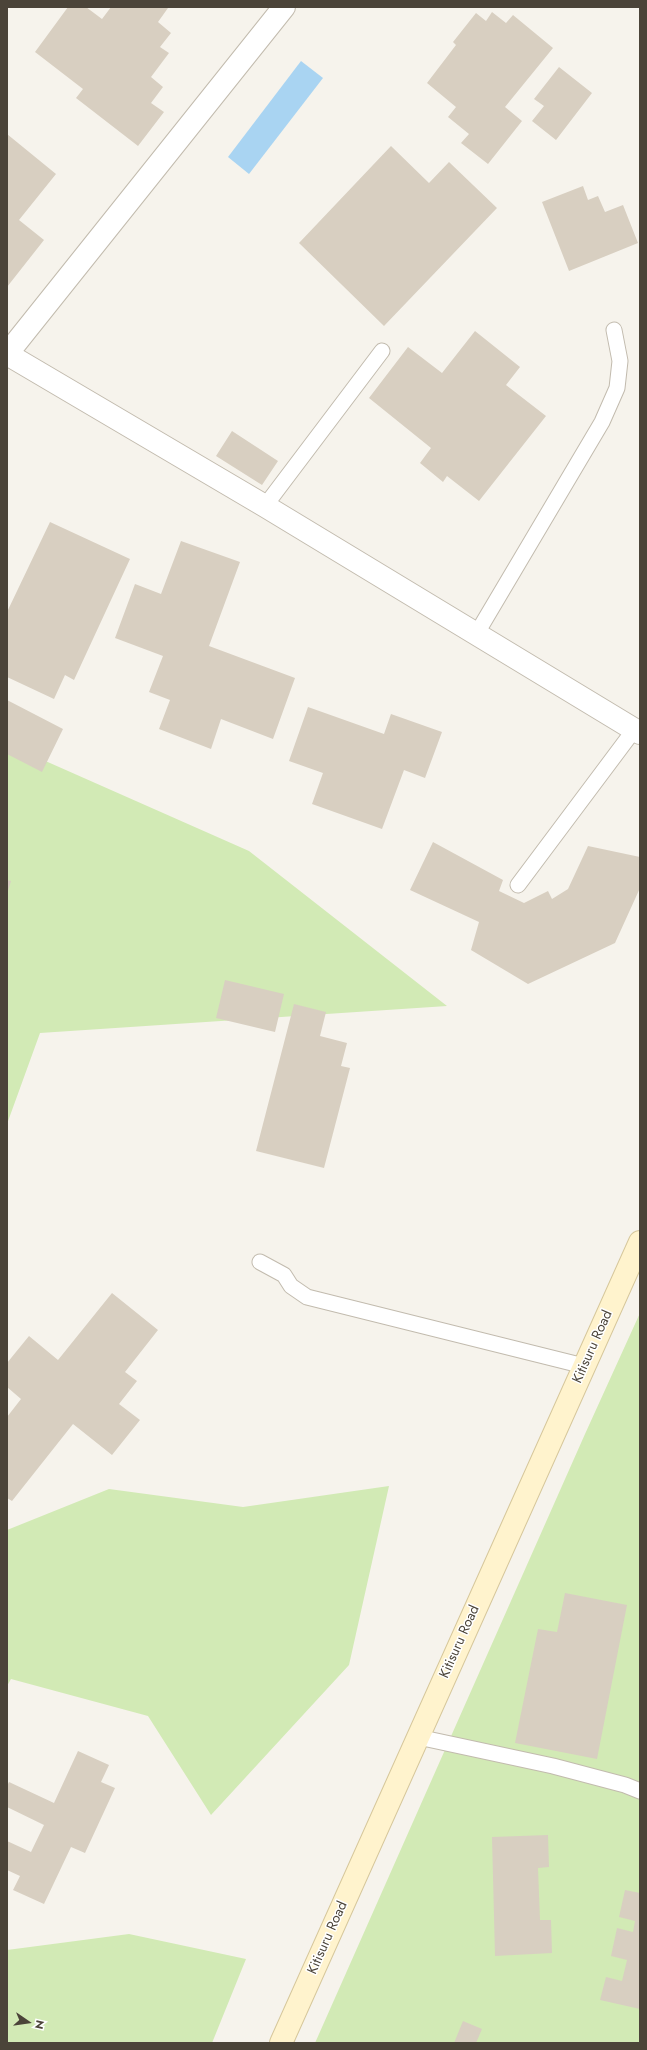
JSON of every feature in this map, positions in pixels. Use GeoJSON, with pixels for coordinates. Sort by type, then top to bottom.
{"type":"FeatureCollection","features":[{"type":"Feature","properties":{"kind":"street"},"geometry":{"type":"LineString","coordinates":[[284,7],[7,354],[477,633],[637,732]]}},
{"type":"Feature","properties":{"kind":"street","name":"Kitisuru Road"},"geometry":{"type":"LineString","coordinates":[[281,2043],[640,1242]]}},
{"type":"Feature","properties":{"kind":"lane"},"geometry":{"type":"LineString","coordinates":[[477,633],[602,422],[617,388],[620,361],[614,330]]}},
{"type":"Feature","properties":{"kind":"lane"},"geometry":{"type":"LineString","coordinates":[[265,506],[382,351]]}},
{"type":"Feature","properties":{"kind":"lane"},"geometry":{"type":"LineString","coordinates":[[518,885],[637,732]]}},
{"type":"Feature","properties":{"kind":"lane"},"geometry":{"type":"LineString","coordinates":[[260,1262],[284,1275],[291,1286],[307,1297],[584,1366]]}},
{"type":"Feature","properties":{"kind":"lane"},"geometry":{"type":"LineString","coordinates":[[418,1737],[553,1766],[640,1790]]}},
{"type":"Feature","properties":{"kind":"green space"},"geometry":{"type":"Polygon","coordinates":[[[7,744],[249,851],[447,1006],[40,1033],[7,1124],[7,744]]]}},
{"type":"Feature","properties":{"kind":"green space"},"geometry":{"type":"Polygon","coordinates":[[[640,1313],[640,2043],[315,2043],[585,1434],[640,1313]]]}},
{"type":"Feature","properties":{"kind":"green space"},"geometry":{"type":"Polygon","coordinates":[[[389,1486],[349,1665],[211,1815],[148,1716],[11,1679],[7,1686],[7,1530],[109,1489],[243,1507],[389,1486]]]}},
{"type":"Feature","properties":{"kind":"green space"},"geometry":{"type":"Polygon","coordinates":[[[129,1934],[246,1959],[212,2043],[7,2043],[7,1950],[129,1934]]]}},
{"type":"Feature","properties":{"kind":"water"},"geometry":{"type":"Polygon","coordinates":[[[301,61],[323,78],[249,174],[228,157],[301,61]]]}},
{"type":"Feature","properties":{"kind":"building"},"geometry":{"type":"Polygon","coordinates":[[[68,7],[86,7],[102,19],[111,7],[168,8],[158,22],[171,33],[160,47],[169,53],[151,77],[163,87],[151,103],[164,112],[138,146],[76,98],[83,89],[35,52],[68,7]]]}},
{"type":"Feature","properties":{"kind":"building"},"geometry":{"type":"Polygon","coordinates":[[[492,12],[506,23],[513,15],[553,48],[505,107],[522,121],[488,164],[461,143],[469,134],[448,117],[456,107],[427,83],[456,45],[453,42],[476,13],[486,21],[492,12]]]}},
{"type":"Feature","properties":{"kind":"building"},"geometry":{"type":"Polygon","coordinates":[[[559,67],[592,93],[556,140],[532,121],[544,106],[534,99],[559,67]]]}},
{"type":"Feature","properties":{"kind":"building"},"geometry":{"type":"Polygon","coordinates":[[[7,134],[56,174],[19,220],[44,240],[7,287],[7,134]]]}},
{"type":"Feature","properties":{"kind":"building"},"geometry":{"type":"Polygon","coordinates":[[[391,146],[429,183],[449,162],[497,208],[384,326],[299,243],[391,146]]]}},
{"type":"Feature","properties":{"kind":"building"},"geometry":{"type":"Polygon","coordinates":[[[583,186],[588,200],[598,196],[605,212],[623,205],[638,243],[569,271],[542,202],[583,186]]]}},
{"type":"Feature","properties":{"kind":"building"},"geometry":{"type":"Polygon","coordinates":[[[475,331],[520,367],[506,385],[546,416],[479,501],[447,476],[443,482],[420,463],[431,448],[369,398],[408,347],[442,373],[475,331]]]}},
{"type":"Feature","properties":{"kind":"building"},"geometry":{"type":"Polygon","coordinates":[[[232,431],[278,461],[262,485],[216,456],[232,431]]]}},
{"type":"Feature","properties":{"kind":"building"},"geometry":{"type":"Polygon","coordinates":[[[50,522],[130,559],[74,680],[65,675],[54,699],[7,677],[7,612],[50,522]]]}},
{"type":"Feature","properties":{"kind":"building"},"geometry":{"type":"Polygon","coordinates":[[[181,541],[240,562],[209,646],[295,678],[273,739],[221,719],[211,749],[159,729],[170,700],[149,692],[163,656],[115,638],[135,584],[161,594],[181,541]]]}},
{"type":"Feature","properties":{"kind":"building"},"geometry":{"type":"Polygon","coordinates":[[[7,700],[63,729],[42,772],[7,754],[7,700]]]}},
{"type":"Feature","properties":{"kind":"building"},"geometry":{"type":"Polygon","coordinates":[[[308,707],[384,734],[391,714],[442,732],[425,778],[404,770],[382,829],[312,804],[323,773],[289,761],[308,707]]]}},
{"type":"Feature","properties":{"kind":"building"},"geometry":{"type":"Polygon","coordinates":[[[433,842],[503,880],[499,891],[524,903],[548,891],[552,899],[568,889],[588,846],[640,857],[640,888],[615,943],[528,984],[471,950],[479,922],[410,890],[433,842]]]}},
{"type":"Feature","properties":{"kind":"building"},"geometry":{"type":"Polygon","coordinates":[[[7,880],[11,881],[7,894],[7,880]]]}},
{"type":"Feature","properties":{"kind":"building"},"geometry":{"type":"Polygon","coordinates":[[[225,980],[284,994],[275,1032],[216,1018],[225,980]]]}},
{"type":"Feature","properties":{"kind":"building"},"geometry":{"type":"Polygon","coordinates":[[[294,1004],[326,1012],[320,1036],[347,1043],[341,1066],[350,1068],[324,1168],[256,1151],[294,1004]]]}},
{"type":"Feature","properties":{"kind":"building"},"geometry":{"type":"Polygon","coordinates":[[[112,1293],[158,1330],[125,1372],[137,1381],[119,1404],[140,1420],[112,1455],[73,1424],[12,1501],[7,1498],[7,1417],[21,1399],[7,1387],[7,1363],[29,1336],[58,1360],[112,1293]]]}},
{"type":"Feature","properties":{"kind":"building"},"geometry":{"type":"Polygon","coordinates":[[[565,1593],[627,1605],[597,1759],[515,1743],[538,1629],[557,1632],[565,1593]]]}},
{"type":"Feature","properties":{"kind":"building"},"geometry":{"type":"Polygon","coordinates":[[[78,1751],[109,1765],[101,1782],[115,1788],[85,1853],[71,1847],[44,1904],[13,1890],[20,1876],[7,1870],[7,1841],[31,1852],[44,1825],[7,1807],[7,1786],[9,1782],[54,1803],[78,1751]]]}},
{"type":"Feature","properties":{"kind":"building"},"geometry":{"type":"Polygon","coordinates":[[[548,1835],[549,1867],[538,1868],[540,1920],[551,1920],[552,1953],[495,1956],[492,1837],[548,1835]]]}},
{"type":"Feature","properties":{"kind":"building"},"geometry":{"type":"Polygon","coordinates":[[[625,1890],[640,1893],[640,2009],[600,2000],[606,1977],[622,1981],[627,1960],[611,1956],[617,1928],[633,1932],[635,1921],[619,1917],[625,1890]]]}},
{"type":"Feature","properties":{"kind":"building"},"geometry":{"type":"Polygon","coordinates":[[[463,2021],[482,2029],[476,2043],[454,2043],[463,2021]]]}}]}
